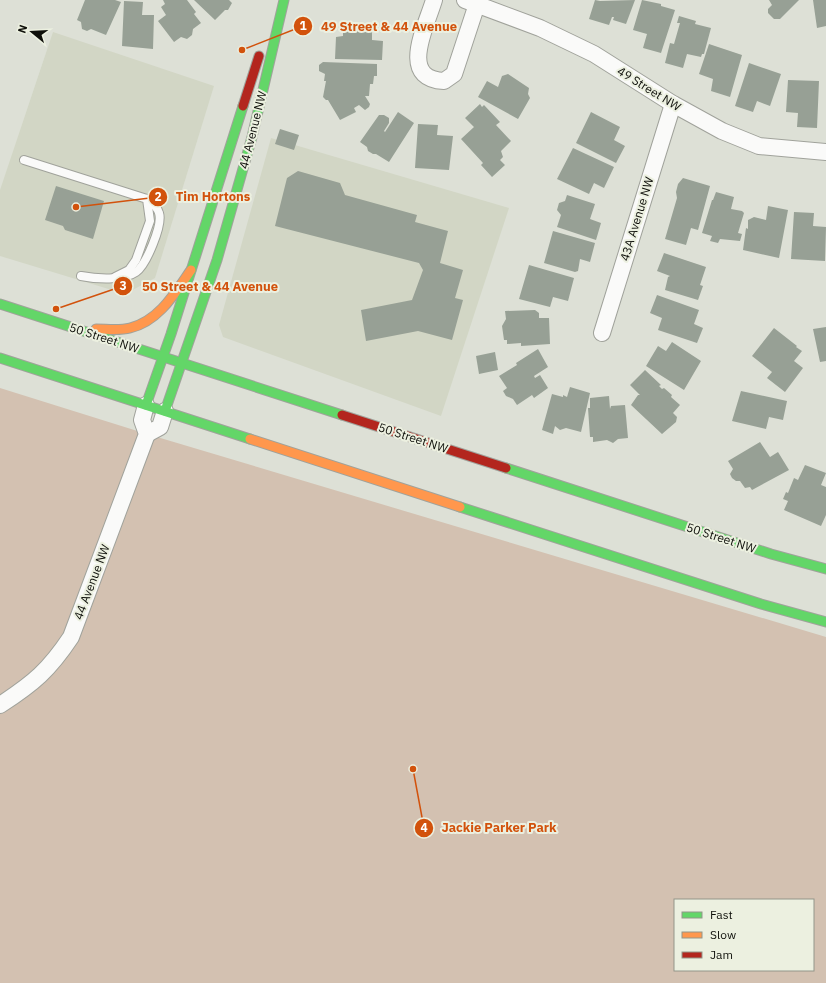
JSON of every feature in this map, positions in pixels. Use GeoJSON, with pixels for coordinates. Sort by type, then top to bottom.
{"type":"FeatureCollection","features":[{"type":"Feature","properties":{"kind":"main road","name":"44 Avenue NW"},"geometry":{"type":"LineString","coordinates":[[146,405],[279,0]]}},
{"type":"Feature","properties":{"kind":"main road","name":"44 Avenue NW"},"geometry":{"type":"LineString","coordinates":[[165,411],[217,260],[252,137],[284,0]]}},
{"type":"Feature","properties":{"kind":"main road"},"geometry":{"type":"LineString","coordinates":[[74,328],[130,328],[143,324],[163,309],[191,270]]}},
{"type":"Feature","properties":{"kind":"main road","name":"50 Street NW"},"geometry":{"type":"LineString","coordinates":[[0,304],[771,554],[826,569]]}},
{"type":"Feature","properties":{"kind":"main road"},"geometry":{"type":"LineString","coordinates":[[0,358],[761,604],[826,622]]}},
{"type":"Feature","properties":{"kind":"street","name":"49 Street NW"},"geometry":{"type":"LineString","coordinates":[[434,0],[417,54],[419,67],[424,75],[433,80],[444,81],[454,74],[471,2],[540,28],[594,54],[673,104],[722,131],[759,146],[826,152]]}},
{"type":"Feature","properties":{"kind":"street","name":"43A Avenue NW"},"geometry":{"type":"LineString","coordinates":[[602,333],[673,104]]}},
{"type":"Feature","properties":{"kind":"street","name":"44 Avenue NW"},"geometry":{"type":"LineString","coordinates":[[0,704],[30,686],[55,661],[72,637],[147,434],[142,420],[146,405]]}},
{"type":"Feature","properties":{"kind":"street","name":"44 Avenue NW"},"geometry":{"type":"LineString","coordinates":[[147,434],[160,427],[165,411]]}},
{"type":"Feature","properties":{"kind":"lane"},"geometry":{"type":"LineString","coordinates":[[24,160],[147,199],[150,221],[136,260],[129,270],[115,277],[95,279],[81,276]]}},
{"type":"Feature","properties":{"kind":"shaded area"},"geometry":{"type":"Polygon","coordinates":[[[53,32],[214,86],[155,278],[125,294],[0,256],[0,190],[53,32]]]}},
{"type":"Feature","properties":{"kind":"shaded area"},"geometry":{"type":"Polygon","coordinates":[[[271,138],[509,208],[441,416],[223,337],[219,325],[271,138]]]}},
{"type":"Feature","properties":{"kind":"shaded area"},"geometry":{"type":"Polygon","coordinates":[[[0,388],[147,434],[826,637],[826,983],[0,983],[0,388]]]}},
{"type":"Feature","properties":{"kind":"building"},"geometry":{"type":"Polygon","coordinates":[[[85,0],[115,0],[121,2],[106,35],[91,29],[87,31],[82,29],[81,22],[77,20],[85,0]]]}},
{"type":"Feature","properties":{"kind":"building"},"geometry":{"type":"Polygon","coordinates":[[[163,0],[187,0],[196,12],[194,14],[201,23],[193,29],[192,35],[187,39],[181,37],[174,42],[158,21],[166,15],[161,7],[165,4],[163,0]]]}},
{"type":"Feature","properties":{"kind":"building"},"geometry":{"type":"Polygon","coordinates":[[[194,0],[229,0],[232,3],[228,10],[225,10],[215,20],[194,0]]]}},
{"type":"Feature","properties":{"kind":"building"},"geometry":{"type":"Polygon","coordinates":[[[595,0],[635,0],[626,24],[613,20],[614,17],[612,17],[609,25],[589,19],[595,0]]]}},
{"type":"Feature","properties":{"kind":"building"},"geometry":{"type":"Polygon","coordinates":[[[642,0],[661,4],[661,6],[675,10],[661,53],[643,48],[647,34],[633,30],[642,0]]]}},
{"type":"Feature","properties":{"kind":"building"},"geometry":{"type":"Polygon","coordinates":[[[769,0],[799,0],[780,19],[774,19],[768,13],[768,9],[772,5],[769,0]]]}},
{"type":"Feature","properties":{"kind":"building"},"geometry":{"type":"Polygon","coordinates":[[[813,0],[826,0],[826,26],[817,28],[813,0]]]}},
{"type":"Feature","properties":{"kind":"building"},"geometry":{"type":"Polygon","coordinates":[[[124,1],[143,2],[142,15],[154,15],[153,49],[122,46],[124,1]]]}},
{"type":"Feature","properties":{"kind":"building"},"geometry":{"type":"Polygon","coordinates":[[[679,16],[696,21],[695,24],[711,28],[704,54],[702,54],[701,57],[687,54],[683,68],[665,63],[670,43],[674,44],[680,23],[677,23],[679,16]]]}},
{"type":"Feature","properties":{"kind":"building"},"geometry":{"type":"Polygon","coordinates":[[[343,26],[372,27],[372,40],[383,41],[382,60],[335,59],[336,37],[343,36],[343,26]]]}},
{"type":"Feature","properties":{"kind":"building"},"geometry":{"type":"Polygon","coordinates":[[[709,44],[742,55],[730,97],[711,91],[713,79],[699,74],[709,44]]]}},
{"type":"Feature","properties":{"kind":"building"},"geometry":{"type":"Polygon","coordinates":[[[323,62],[377,64],[377,76],[374,76],[373,84],[370,84],[369,96],[365,96],[370,104],[369,107],[365,110],[359,105],[354,108],[356,112],[340,120],[328,100],[323,97],[326,81],[324,81],[325,74],[319,71],[319,65],[323,62]]]}},
{"type":"Feature","properties":{"kind":"building"},"geometry":{"type":"Polygon","coordinates":[[[749,63],[781,74],[770,106],[757,101],[753,112],[735,106],[749,63]]]}},
{"type":"Feature","properties":{"kind":"building"},"geometry":{"type":"Polygon","coordinates":[[[508,74],[529,88],[528,94],[530,98],[518,119],[478,97],[487,81],[498,87],[502,76],[508,74]]]}},
{"type":"Feature","properties":{"kind":"building"},"geometry":{"type":"Polygon","coordinates":[[[788,80],[819,81],[817,128],[797,127],[798,113],[786,112],[788,80]]]}},
{"type":"Feature","properties":{"kind":"building"},"geometry":{"type":"Polygon","coordinates":[[[480,104],[482,107],[484,105],[500,122],[496,125],[511,141],[501,151],[503,157],[500,160],[505,165],[492,177],[481,165],[483,163],[461,139],[474,127],[465,118],[480,104]]]}},
{"type":"Feature","properties":{"kind":"building"},"geometry":{"type":"Polygon","coordinates":[[[398,112],[414,123],[389,162],[368,151],[367,147],[360,142],[379,115],[384,115],[389,118],[389,123],[384,131],[385,132],[398,112]]]}},
{"type":"Feature","properties":{"kind":"building"},"geometry":{"type":"Polygon","coordinates":[[[591,112],[620,127],[614,140],[625,146],[616,163],[576,143],[591,112]]]}},
{"type":"Feature","properties":{"kind":"building"},"geometry":{"type":"Polygon","coordinates":[[[418,124],[438,125],[437,135],[453,136],[449,170],[415,168],[418,124]]]}},
{"type":"Feature","properties":{"kind":"building"},"geometry":{"type":"Polygon","coordinates":[[[280,129],[299,135],[294,150],[275,144],[280,129]]]}},
{"type":"Feature","properties":{"kind":"building"},"geometry":{"type":"Polygon","coordinates":[[[573,148],[614,167],[604,188],[594,183],[589,194],[557,179],[573,148]]]}},
{"type":"Feature","properties":{"kind":"building"},"geometry":{"type":"Polygon","coordinates":[[[298,171],[340,183],[345,195],[417,215],[415,222],[448,231],[440,263],[463,270],[455,298],[463,300],[452,340],[418,331],[366,341],[361,310],[412,300],[423,270],[419,263],[275,226],[287,178],[298,171]]]}},
{"type":"Feature","properties":{"kind":"building"},"geometry":{"type":"Polygon","coordinates":[[[683,178],[710,186],[698,230],[691,228],[686,245],[665,239],[677,198],[676,192],[678,184],[683,178]]]}},
{"type":"Feature","properties":{"kind":"building"},"geometry":{"type":"Polygon","coordinates":[[[56,186],[104,201],[93,239],[65,230],[63,226],[45,220],[56,186]]]}},
{"type":"Feature","properties":{"kind":"building"},"geometry":{"type":"Polygon","coordinates":[[[716,192],[734,197],[731,209],[742,211],[744,213],[738,233],[742,234],[740,241],[720,239],[718,243],[710,241],[712,236],[702,233],[712,200],[716,192]]]}},
{"type":"Feature","properties":{"kind":"building"},"geometry":{"type":"Polygon","coordinates":[[[567,195],[595,204],[590,219],[601,223],[596,240],[557,227],[561,215],[557,210],[559,203],[565,201],[567,195]]]}},
{"type":"Feature","properties":{"kind":"building"},"geometry":{"type":"Polygon","coordinates":[[[768,206],[788,210],[779,258],[743,250],[746,228],[748,229],[748,220],[754,217],[766,220],[768,206]]]}},
{"type":"Feature","properties":{"kind":"building"},"geometry":{"type":"Polygon","coordinates":[[[794,212],[814,213],[813,226],[826,227],[825,261],[791,259],[794,212]]]}},
{"type":"Feature","properties":{"kind":"building"},"geometry":{"type":"Polygon","coordinates":[[[553,231],[595,243],[590,262],[580,259],[578,271],[575,272],[544,263],[553,231]]]}},
{"type":"Feature","properties":{"kind":"building"},"geometry":{"type":"Polygon","coordinates":[[[664,253],[706,267],[700,285],[703,286],[698,300],[665,290],[668,277],[670,276],[657,271],[664,253]]]}},
{"type":"Feature","properties":{"kind":"building"},"geometry":{"type":"Polygon","coordinates":[[[529,265],[574,278],[568,301],[553,297],[550,307],[519,299],[529,265]]]}},
{"type":"Feature","properties":{"kind":"building"},"geometry":{"type":"Polygon","coordinates":[[[657,295],[699,310],[694,324],[703,328],[697,343],[658,330],[662,318],[650,313],[657,295]]]}},
{"type":"Feature","properties":{"kind":"building"},"geometry":{"type":"Polygon","coordinates":[[[535,310],[539,313],[539,318],[549,318],[550,344],[521,346],[521,343],[507,344],[507,340],[504,340],[502,326],[506,319],[505,311],[535,310]]]}},
{"type":"Feature","properties":{"kind":"building"},"geometry":{"type":"Polygon","coordinates":[[[826,327],[826,361],[820,362],[813,329],[826,327]]]}},
{"type":"Feature","properties":{"kind":"building"},"geometry":{"type":"Polygon","coordinates":[[[774,328],[802,351],[794,361],[803,368],[785,392],[767,378],[772,372],[752,356],[774,328]]]}},
{"type":"Feature","properties":{"kind":"building"},"geometry":{"type":"Polygon","coordinates":[[[672,342],[701,361],[684,390],[646,366],[658,346],[666,351],[672,342]]]}},
{"type":"Feature","properties":{"kind":"building"},"geometry":{"type":"Polygon","coordinates":[[[538,349],[548,367],[534,376],[535,378],[540,375],[548,388],[534,398],[532,395],[517,405],[513,399],[506,396],[503,391],[507,388],[499,376],[517,365],[516,363],[538,349]]]}},
{"type":"Feature","properties":{"kind":"building"},"geometry":{"type":"Polygon","coordinates":[[[495,352],[498,370],[479,374],[476,356],[495,352]]]}},
{"type":"Feature","properties":{"kind":"building"},"geometry":{"type":"Polygon","coordinates":[[[645,370],[661,385],[659,386],[662,389],[664,388],[672,395],[671,397],[680,405],[673,413],[677,417],[676,422],[662,434],[631,405],[638,395],[640,395],[630,385],[645,370]]]}},
{"type":"Feature","properties":{"kind":"building"},"geometry":{"type":"Polygon","coordinates":[[[570,387],[590,393],[581,432],[566,428],[560,430],[555,426],[553,434],[542,430],[552,394],[567,397],[570,387]]]}},
{"type":"Feature","properties":{"kind":"building"},"geometry":{"type":"Polygon","coordinates":[[[741,391],[787,401],[783,420],[769,417],[766,429],[732,421],[741,391]]]}},
{"type":"Feature","properties":{"kind":"building"},"geometry":{"type":"Polygon","coordinates":[[[609,396],[610,409],[611,406],[625,405],[628,438],[618,439],[613,443],[607,440],[593,442],[593,437],[590,437],[588,408],[590,408],[590,398],[609,396]]]}},
{"type":"Feature","properties":{"kind":"building"},"geometry":{"type":"Polygon","coordinates":[[[760,442],[770,457],[778,452],[789,470],[752,490],[750,487],[745,488],[740,481],[736,481],[732,478],[730,474],[733,469],[728,461],[760,442]]]}},
{"type":"Feature","properties":{"kind":"building"},"geometry":{"type":"Polygon","coordinates":[[[805,465],[826,473],[821,485],[826,487],[826,515],[821,526],[784,510],[788,501],[783,499],[786,492],[788,493],[794,478],[798,480],[805,465]]]}},
{"type":"Feature","properties":{"kind":"traffic: fast"},"geometry":{"type":"LineString","coordinates":[[165,411],[217,260],[252,137],[284,0]]}},
{"type":"Feature","properties":{"kind":"traffic: fast"},"geometry":{"type":"LineString","coordinates":[[146,405],[171,334],[243,106]]}},
{"type":"Feature","properties":{"kind":"traffic: fast"},"geometry":{"type":"LineString","coordinates":[[0,304],[342,415]]}},
{"type":"Feature","properties":{"kind":"traffic: fast"},"geometry":{"type":"LineString","coordinates":[[0,358],[250,439]]}},
{"type":"Feature","properties":{"kind":"traffic: fast"},"geometry":{"type":"LineString","coordinates":[[506,468],[771,554],[826,569]]}},
{"type":"Feature","properties":{"kind":"traffic: fast"},"geometry":{"type":"LineString","coordinates":[[460,507],[761,604],[826,622]]}},
{"type":"Feature","properties":{"kind":"traffic: slow"},"geometry":{"type":"LineString","coordinates":[[96,329],[126,329],[150,319],[158,313],[172,297],[191,270]]}},
{"type":"Feature","properties":{"kind":"traffic: slow"},"geometry":{"type":"LineString","coordinates":[[250,439],[460,507]]}},
{"type":"Feature","properties":{"kind":"traffic: jam"},"geometry":{"type":"LineString","coordinates":[[243,106],[259,56]]}},
{"type":"Feature","properties":{"kind":"traffic: jam"},"geometry":{"type":"LineString","coordinates":[[342,415],[506,468]]}},
{"type":"Feature","properties":{"kind":"place","name":"49 Street & 44 Avenue"},"geometry":{"type":"Point","coordinates":[242,50]}},
{"type":"Feature","properties":{"kind":"place","name":"Tim Hortons"},"geometry":{"type":"Point","coordinates":[76,207]}},
{"type":"Feature","properties":{"kind":"place","name":"50 Street & 44 Avenue"},"geometry":{"type":"Point","coordinates":[56,309]}},
{"type":"Feature","properties":{"kind":"place","name":"Jackie Parker Park"},"geometry":{"type":"Point","coordinates":[413,769]}}]}
